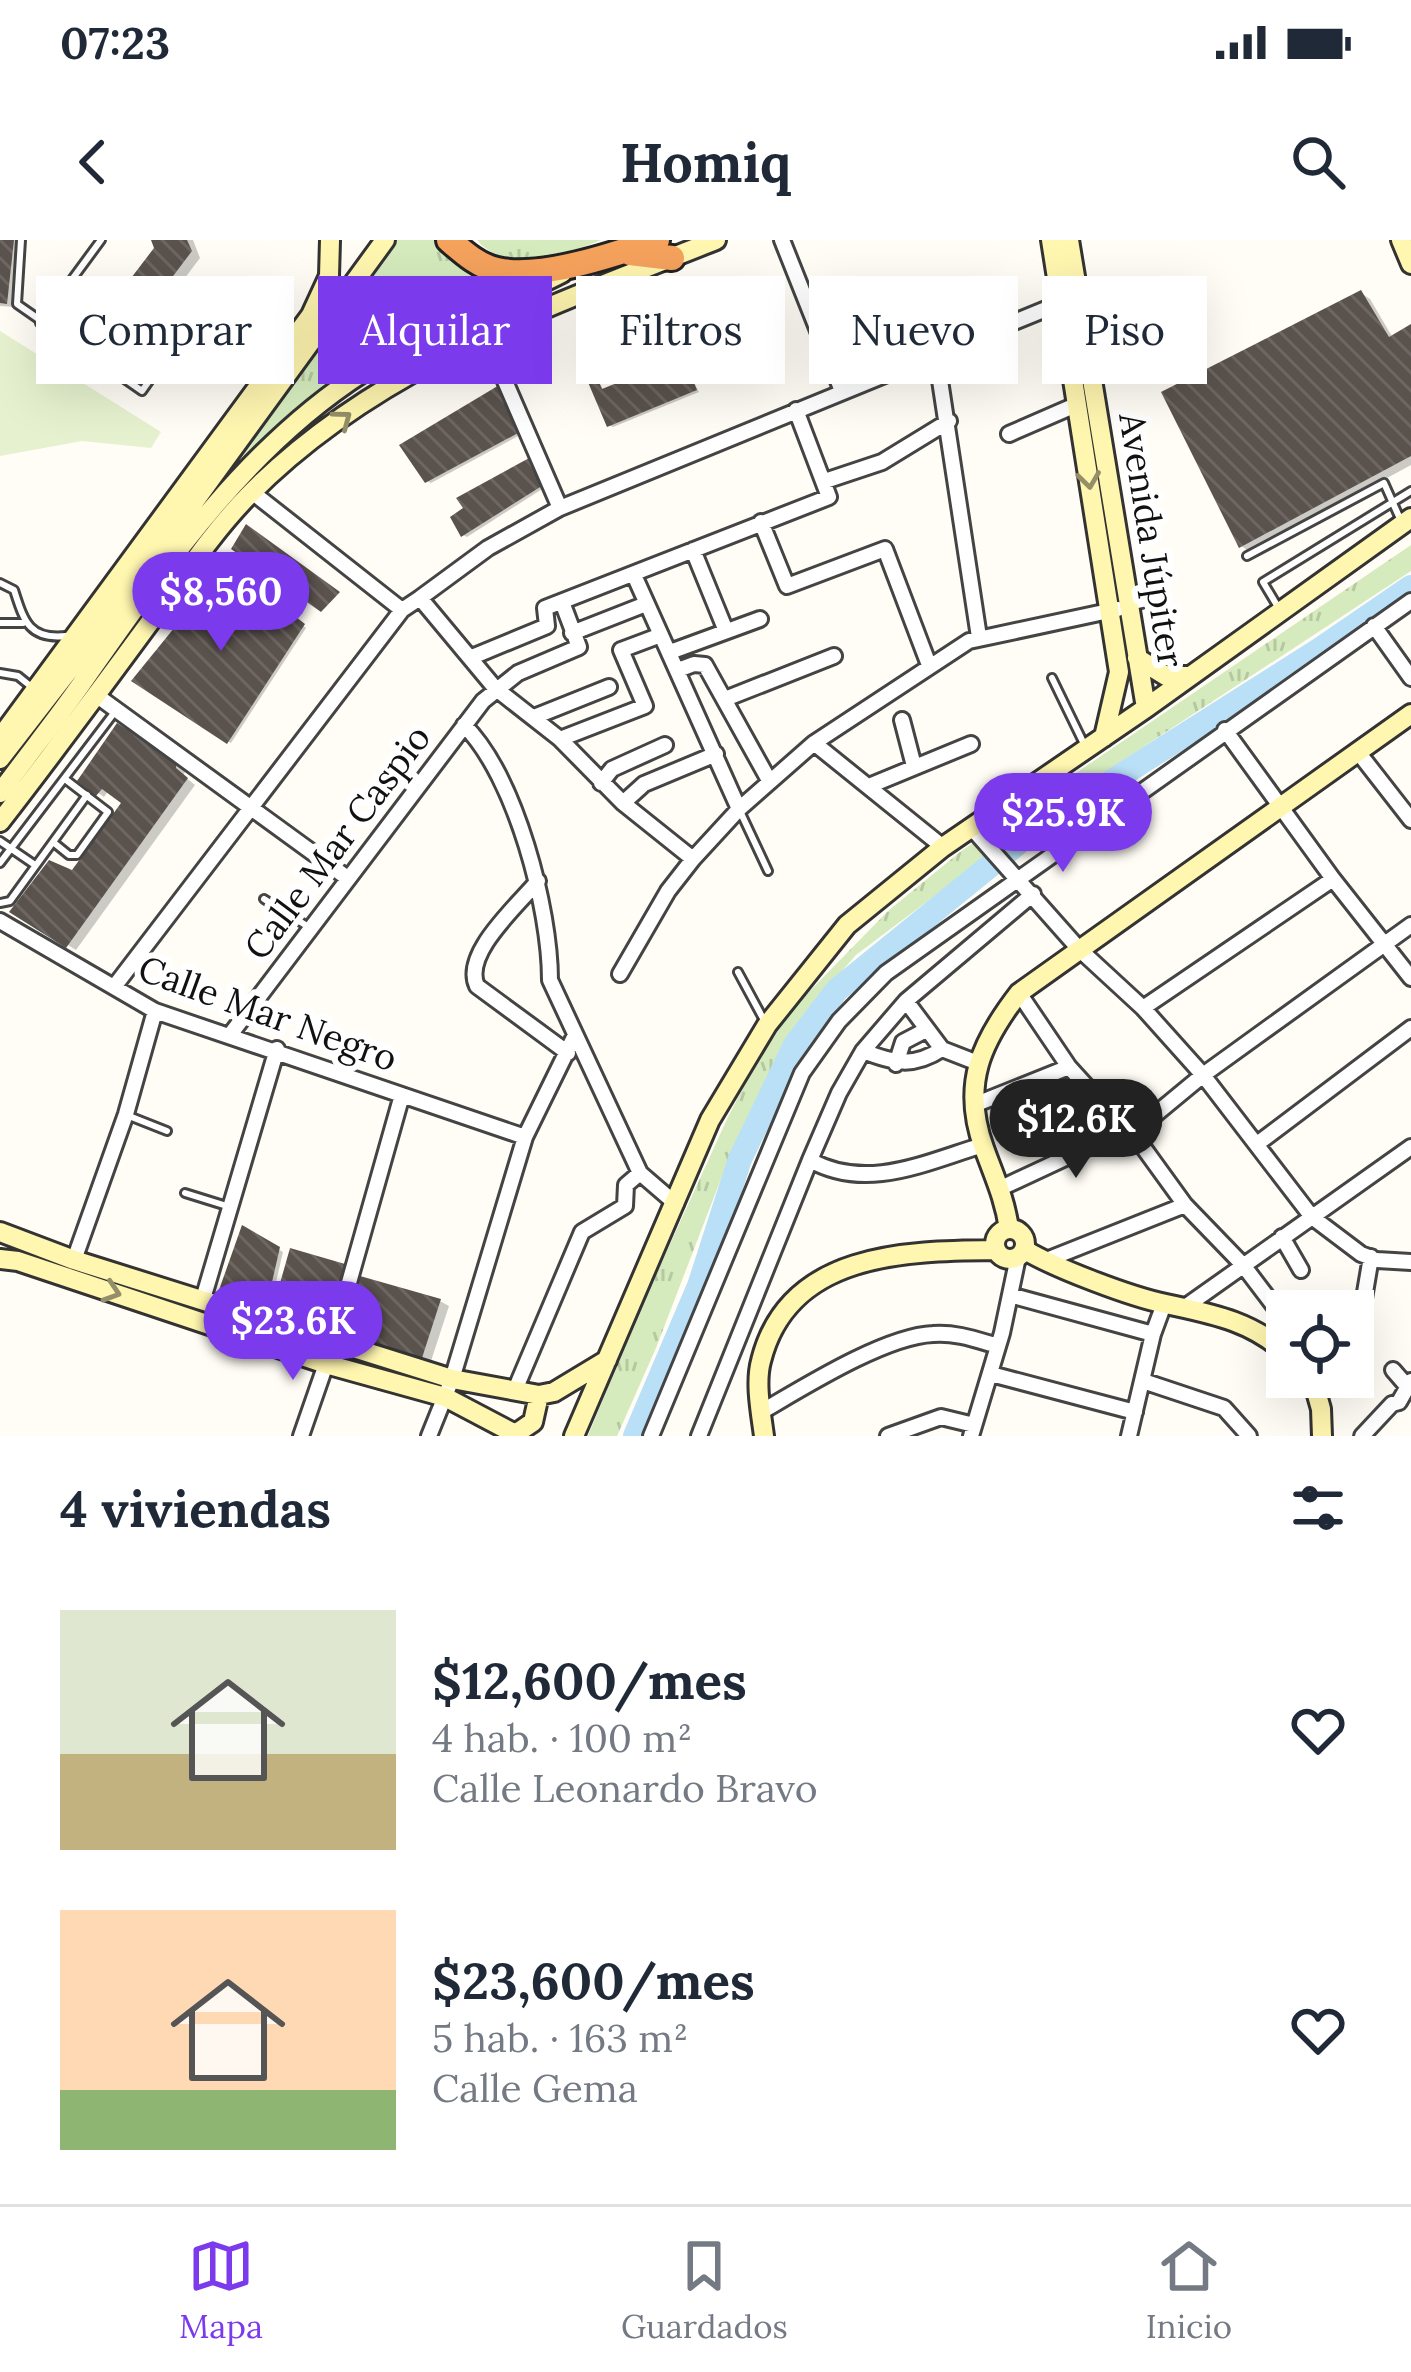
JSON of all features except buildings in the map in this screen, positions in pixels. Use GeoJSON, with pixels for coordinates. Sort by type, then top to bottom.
{"type":"FeatureCollection","features":[{"type":"Feature","properties":{"kind":"highway"},"geometry":{"type":"LineString","coordinates":[[448,240],[477,262],[518,272],[665,249]]}},
{"type":"Feature","properties":{"kind":"highway"},"geometry":{"type":"LineString","coordinates":[[471,240],[518,272]]}},
{"type":"Feature","properties":{"kind":"main road"},"geometry":{"type":"LineString","coordinates":[[0,759],[207,471],[311,315],[329,276],[330,240]]}},
{"type":"Feature","properties":{"kind":"main road"},"geometry":{"type":"LineString","coordinates":[[0,738],[78,633],[310,344],[385,240]]}},
{"type":"Feature","properties":{"kind":"main road"},"geometry":{"type":"LineString","coordinates":[[665,249],[716,240]]}},
{"type":"Feature","properties":{"kind":"main road","name":"Avenida Júpiter"},"geometry":{"type":"LineString","coordinates":[[1051,240],[1062,276]]}},
{"type":"Feature","properties":{"kind":"main road","name":"Avenida Júpiter"},"geometry":{"type":"LineString","coordinates":[[1069,240],[1070,276]]}},
{"type":"Feature","properties":{"kind":"main road"},"geometry":{"type":"LineString","coordinates":[[552,298],[626,257]]}},
{"type":"Feature","properties":{"kind":"main road"},"geometry":{"type":"LineString","coordinates":[[0,794],[142,597],[234,481],[300,419],[362,373],[444,325],[588,260]]}},
{"type":"Feature","properties":{"kind":"main road"},"geometry":{"type":"LineString","coordinates":[[0,822],[219,527],[252,493],[393,384]]}},
{"type":"Feature","properties":{"kind":"main road","name":"Avenida Júpiter"},"geometry":{"type":"LineString","coordinates":[[1076,384],[1119,672],[1104,737]]}},
{"type":"Feature","properties":{"kind":"main road","name":"Avenida Júpiter"},"geometry":{"type":"LineString","coordinates":[[1086,384],[1146,708]]}},
{"type":"Feature","properties":{"kind":"main road"},"geometry":{"type":"LineString","coordinates":[[574,1436],[710,1120],[766,1025],[847,925],[943,847],[1407,521]]}},
{"type":"Feature","properties":{"kind":"main road"},"geometry":{"type":"LineString","coordinates":[[142,597],[160,608]]}},
{"type":"Feature","properties":{"kind":"main road"},"geometry":{"type":"LineString","coordinates":[[1137,658],[1166,676],[1187,676]]}},
{"type":"Feature","properties":{"kind":"main road"},"geometry":{"type":"LineString","coordinates":[[1021,1253],[1024,1238],[1009,1228],[974,1105],[978,1063],[988,1034],[1019,993],[1411,714]]}},
{"type":"Feature","properties":{"kind":"main road"},"geometry":{"type":"LineString","coordinates":[[996,1250],[998,1236],[1009,1228]]}},
{"type":"Feature","properties":{"kind":"main road"},"geometry":{"type":"LineString","coordinates":[[0,1232],[330,1342],[448,1388],[518,1434],[533,1422],[539,1395]]}},
{"type":"Feature","properties":{"kind":"main road"},"geometry":{"type":"LineString","coordinates":[[764,1436],[760,1362],[782,1314],[821,1278],[875,1257],[930,1250],[996,1250],[1005,1258],[1021,1253],[1164,1304],[1235,1319],[1266,1336]]}},
{"type":"Feature","properties":{"kind":"main road"},"geometry":{"type":"LineString","coordinates":[[0,1259],[18,1261],[326,1364],[448,1388],[539,1395],[554,1392],[607,1360]]}},
{"type":"Feature","properties":{"kind":"main road"},"geometry":{"type":"LineString","coordinates":[[165,1310],[172,1290]]}},
{"type":"Feature","properties":{"kind":"main road"},"geometry":{"type":"LineString","coordinates":[[1318,1398],[1322,1436]]}},
{"type":"Feature","properties":{"kind":"street"},"geometry":{"type":"LineString","coordinates":[[782,240],[842,391]]}},
{"type":"Feature","properties":{"kind":"street"},"geometry":{"type":"LineString","coordinates":[[506,384],[560,508]]}},
{"type":"Feature","properties":{"kind":"street"},"geometry":{"type":"LineString","coordinates":[[114,987],[402,610],[488,548],[560,508],[860,384]]}},
{"type":"Feature","properties":{"kind":"street"},"geometry":{"type":"LineString","coordinates":[[942,384],[979,637]]}},
{"type":"Feature","properties":{"kind":"street"},"geometry":{"type":"LineString","coordinates":[[1009,434],[1078,404]]}},
{"type":"Feature","properties":{"kind":"street"},"geometry":{"type":"LineString","coordinates":[[796,410],[827,489]]}},
{"type":"Feature","properties":{"kind":"street"},"geometry":{"type":"LineString","coordinates":[[472,657],[547,626],[543,611],[761,523],[882,462],[949,421]]}},
{"type":"Feature","properties":{"kind":"street"},"geometry":{"type":"LineString","coordinates":[[252,493],[402,610]]}},
{"type":"Feature","properties":{"kind":"street"},"geometry":{"type":"LineString","coordinates":[[761,523],[787,586],[885,549],[928,665]]}},
{"type":"Feature","properties":{"kind":"street"},"geometry":{"type":"LineString","coordinates":[[693,550],[726,631]]}},
{"type":"Feature","properties":{"kind":"street"},"geometry":{"type":"LineString","coordinates":[[634,575],[740,809]]}},
{"type":"Feature","properties":{"kind":"street"},"geometry":{"type":"LineString","coordinates":[[420,598],[495,688],[560,739],[623,803],[692,859]]}},
{"type":"Feature","properties":{"kind":"street"},"geometry":{"type":"LineString","coordinates":[[650,1436],[769,1144],[802,1073],[839,1021],[886,973],[1411,601]]}},
{"type":"Feature","properties":{"kind":"street"},"geometry":{"type":"LineString","coordinates":[[562,602],[576,640]]}},
{"type":"Feature","properties":{"kind":"street"},"geometry":{"type":"LineString","coordinates":[[495,688],[646,604]]}},
{"type":"Feature","properties":{"kind":"street"},"geometry":{"type":"LineString","coordinates":[[620,974],[692,859],[814,743],[928,665],[979,637],[1129,607]]}},
{"type":"Feature","properties":{"kind":"street"},"geometry":{"type":"LineString","coordinates":[[670,652],[760,619]]}},
{"type":"Feature","properties":{"kind":"street"},"geometry":{"type":"LineString","coordinates":[[1374,626],[1411,678]]}},
{"type":"Feature","properties":{"kind":"street"},"geometry":{"type":"LineString","coordinates":[[560,739],[644,706],[621,650],[661,635]]}},
{"type":"Feature","properties":{"kind":"street"},"geometry":{"type":"LineString","coordinates":[[725,700],[834,656]]}},
{"type":"Feature","properties":{"kind":"street"},"geometry":{"type":"LineString","coordinates":[[677,670],[705,665],[770,782]]}},
{"type":"Feature","properties":{"kind":"street"},"geometry":{"type":"LineString","coordinates":[[534,717],[609,687]]}},
{"type":"Feature","properties":{"kind":"street","name":"Calle Mar Caspio"},"geometry":{"type":"LineString","coordinates":[[230,1035],[346,877],[495,688]]}},
{"type":"Feature","properties":{"kind":"street"},"geometry":{"type":"LineString","coordinates":[[96,695],[346,877]]}},
{"type":"Feature","properties":{"kind":"street"},"geometry":{"type":"LineString","coordinates":[[902,720],[914,766]]}},
{"type":"Feature","properties":{"kind":"street"},"geometry":{"type":"LineString","coordinates":[[466,722],[482,744],[524,838],[538,881],[551,956],[550,980],[640,1173],[676,1204]]}},
{"type":"Feature","properties":{"kind":"street"},"geometry":{"type":"LineString","coordinates":[[1225,730],[1411,978]]}},
{"type":"Feature","properties":{"kind":"street"},"geometry":{"type":"LineString","coordinates":[[814,743],[943,847]]}},
{"type":"Feature","properties":{"kind":"street"},"geometry":{"type":"LineString","coordinates":[[868,786],[971,743]]}},
{"type":"Feature","properties":{"kind":"street"},"geometry":{"type":"LineString","coordinates":[[602,783],[612,769],[665,745]]}},
{"type":"Feature","properties":{"kind":"street"},"geometry":{"type":"LineString","coordinates":[[1358,752],[1411,820]]}},
{"type":"Feature","properties":{"kind":"street"},"geometry":{"type":"LineString","coordinates":[[623,803],[644,784],[716,754]]}},
{"type":"Feature","properties":{"kind":"street"},"geometry":{"type":"LineString","coordinates":[[971,827],[1079,949],[1143,1008],[1203,1075],[1312,1217],[1371,1257],[1411,1262]]}},
{"type":"Feature","properties":{"kind":"street"},"geometry":{"type":"LineString","coordinates":[[1143,1008],[1333,879]]}},
{"type":"Feature","properties":{"kind":"street"},"geometry":{"type":"LineString","coordinates":[[538,881],[479,950],[472,977],[476,986],[568,1053]]}},
{"type":"Feature","properties":{"kind":"street"},"geometry":{"type":"LineString","coordinates":[[699,1436],[810,1160],[863,1052],[906,1001],[1033,894]]}},
{"type":"Feature","properties":{"kind":"street","name":"Calle Mar Negro"},"geometry":{"type":"LineString","coordinates":[[0,921],[155,1011],[525,1137]]}},
{"type":"Feature","properties":{"kind":"street"},"geometry":{"type":"LineString","coordinates":[[1001,1188],[1151,1118],[1411,925]]}},
{"type":"Feature","properties":{"kind":"street"},"geometry":{"type":"LineString","coordinates":[[1019,993],[1069,1067],[1266,1295]]}},
{"type":"Feature","properties":{"kind":"street"},"geometry":{"type":"LineString","coordinates":[[906,1001],[942,1049],[978,1063]]}},
{"type":"Feature","properties":{"kind":"street"},"geometry":{"type":"LineString","coordinates":[[74,1260],[126,1114],[155,1011]]}},
{"type":"Feature","properties":{"kind":"street"},"geometry":{"type":"LineString","coordinates":[[1257,1144],[1411,1028]]}},
{"type":"Feature","properties":{"kind":"street"},"geometry":{"type":"LineString","coordinates":[[896,1064],[903,1042],[926,1030]]}},
{"type":"Feature","properties":{"kind":"street"},"geometry":{"type":"LineString","coordinates":[[429,1436],[525,1137],[575,1035]]}},
{"type":"Feature","properties":{"kind":"street"},"geometry":{"type":"LineString","coordinates":[[203,1299],[277,1049]]}},
{"type":"Feature","properties":{"kind":"street"},"geometry":{"type":"LineString","coordinates":[[863,1052],[896,1064],[927,1059],[942,1049]]}},
{"type":"Feature","properties":{"kind":"street"},"geometry":{"type":"LineString","coordinates":[[974,1105],[1069,1067]]}},
{"type":"Feature","properties":{"kind":"street"},"geometry":{"type":"LineString","coordinates":[[301,1436],[403,1095]]}},
{"type":"Feature","properties":{"kind":"street"},"geometry":{"type":"LineString","coordinates":[[810,1160],[860,1177],[982,1145]]}},
{"type":"Feature","properties":{"kind":"street"},"geometry":{"type":"LineString","coordinates":[[1185,1306],[1409,1151]]}},
{"type":"Feature","properties":{"kind":"street"},"geometry":{"type":"LineString","coordinates":[[515,1390],[582,1232],[625,1206],[626,1185],[640,1173]]}},
{"type":"Feature","properties":{"kind":"street"},"geometry":{"type":"LineString","coordinates":[[1044,1261],[1185,1205]]}},
{"type":"Feature","properties":{"kind":"street"},"geometry":{"type":"LineString","coordinates":[[1282,1238],[1301,1270]]}},
{"type":"Feature","properties":{"kind":"street"},"geometry":{"type":"LineString","coordinates":[[888,1436],[941,1418],[973,1430],[1021,1253]]}},
{"type":"Feature","properties":{"kind":"street"},"geometry":{"type":"LineString","coordinates":[[1364,1290],[1371,1257]]}},
{"type":"Feature","properties":{"kind":"street"},"geometry":{"type":"LineString","coordinates":[[1010,1295],[1153,1334]]}},
{"type":"Feature","properties":{"kind":"street"},"geometry":{"type":"LineString","coordinates":[[1129,1436],[1164,1304]]}},
{"type":"Feature","properties":{"kind":"street"},"geometry":{"type":"LineString","coordinates":[[761,1412],[904,1339],[965,1336],[998,1346]]}},
{"type":"Feature","properties":{"kind":"street"},"geometry":{"type":"LineString","coordinates":[[1362,1436],[1392,1404],[1405,1406],[1409,1383],[1393,1370]]}},
{"type":"Feature","properties":{"kind":"street"},"geometry":{"type":"LineString","coordinates":[[991,1374],[1136,1412]]}},
{"type":"Feature","properties":{"kind":"street"},"geometry":{"type":"LineString","coordinates":[[1143,1382],[1224,1408],[1249,1436]]}},
{"type":"Feature","properties":{"kind":"lane"},"geometry":{"type":"LineString","coordinates":[[21,240],[16,304],[36,319]]}},
{"type":"Feature","properties":{"kind":"lane"},"geometry":{"type":"LineString","coordinates":[[74,276],[101,240]]}},
{"type":"Feature","properties":{"kind":"lane"},"geometry":{"type":"LineString","coordinates":[[1247,556],[1384,483],[1407,521]]}},
{"type":"Feature","properties":{"kind":"lane"},"geometry":{"type":"LineString","coordinates":[[1279,610],[1263,582],[1411,491]]}},
{"type":"Feature","properties":{"kind":"lane"},"geometry":{"type":"LineString","coordinates":[[0,583],[14,590],[23,623],[32,632],[47,637],[78,633]]}},
{"type":"Feature","properties":{"kind":"lane"},"geometry":{"type":"LineString","coordinates":[[1129,607],[1164,599]]}},
{"type":"Feature","properties":{"kind":"lane"},"geometry":{"type":"LineString","coordinates":[[0,622],[23,623]]}},
{"type":"Feature","properties":{"kind":"lane"},"geometry":{"type":"LineString","coordinates":[[0,673],[18,676],[35,690]]}},
{"type":"Feature","properties":{"kind":"lane"},"geometry":{"type":"LineString","coordinates":[[1052,678],[1087,749]]}},
{"type":"Feature","properties":{"kind":"lane"},"geometry":{"type":"LineString","coordinates":[[0,863],[116,710]]}},
{"type":"Feature","properties":{"kind":"lane"},"geometry":{"type":"LineString","coordinates":[[53,842],[69,855],[77,855],[107,816],[106,809],[65,779]]}},
{"type":"Feature","properties":{"kind":"lane"},"geometry":{"type":"LineString","coordinates":[[21,794],[43,810]]}},
{"type":"Feature","properties":{"kind":"lane"},"geometry":{"type":"LineString","coordinates":[[0,903],[10,901],[87,795]]}},
{"type":"Feature","properties":{"kind":"lane"},"geometry":{"type":"LineString","coordinates":[[740,809],[768,871]]}},
{"type":"Feature","properties":{"kind":"lane"},"geometry":{"type":"LineString","coordinates":[[0,841],[35,866]]}},
{"type":"Feature","properties":{"kind":"lane"},"geometry":{"type":"LineString","coordinates":[[264,899],[310,928]]}},
{"type":"Feature","properties":{"kind":"lane"},"geometry":{"type":"LineString","coordinates":[[739,973],[766,1025]]}},
{"type":"Feature","properties":{"kind":"lane"},"geometry":{"type":"LineString","coordinates":[[126,1114],[167,1131]]}},
{"type":"Feature","properties":{"kind":"lane"},"geometry":{"type":"LineString","coordinates":[[185,1193],[230,1207]]}},
{"type":"Feature","properties":{"kind":"green space"},"geometry":{"type":"Polygon","coordinates":[[[396,240],[441,240],[520,276],[370,276],[396,240]]]}},
{"type":"Feature","properties":{"kind":"green space"},"geometry":{"type":"Polygon","coordinates":[[[477,240],[601,240],[554,256],[520,259],[489,251],[477,240]]]}},
{"type":"Feature","properties":{"kind":"green space"},"geometry":{"type":"Polygon","coordinates":[[[0,331],[36,354],[36,384],[84,384],[161,432],[151,448],[82,441],[0,456],[0,331]]]}},
{"type":"Feature","properties":{"kind":"green space"},"geometry":{"type":"Polygon","coordinates":[[[318,347],[318,384],[346,384],[227,483],[221,479],[294,384],[318,347]]]}},
{"type":"Feature","properties":{"kind":"green space"},"geometry":{"type":"Polygon","coordinates":[[[1411,545],[1411,571],[1055,805],[856,955],[805,1013],[729,1158],[617,1436],[588,1436],[728,1117],[771,1034],[801,1000],[888,911],[960,852],[1411,545]]]}},
{"type":"Feature","properties":{"kind":"waterway"},"geometry":{"type":"LineString","coordinates":[[635,1436],[699,1286],[740,1159],[795,1045],[837,990],[1033,831],[1411,587]]}}]}
